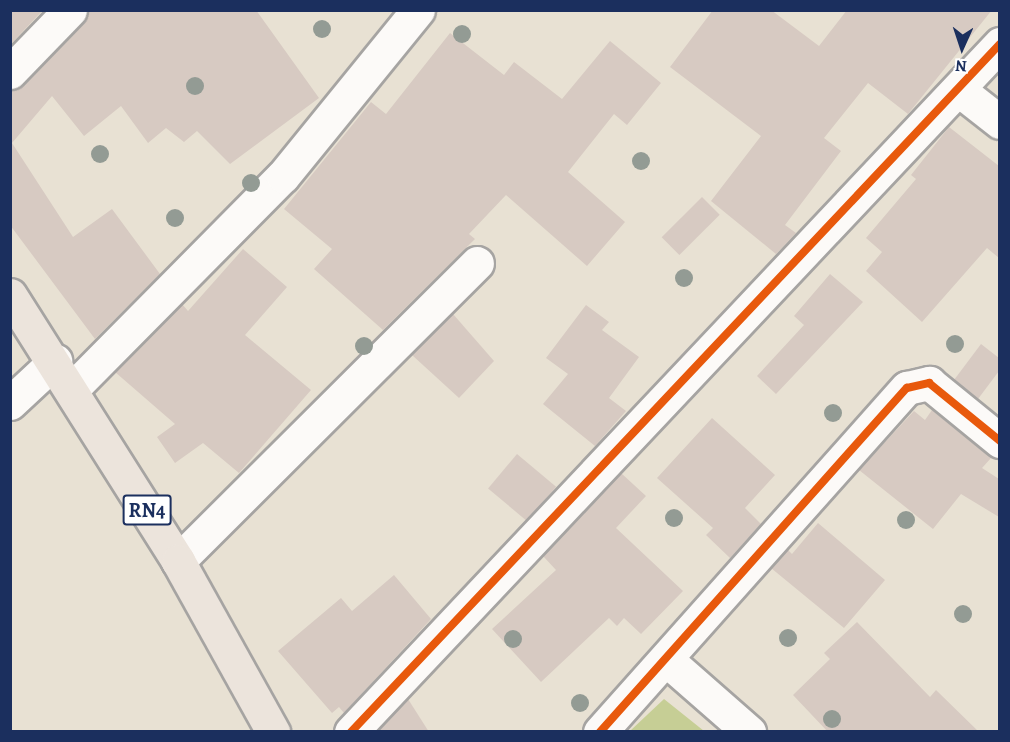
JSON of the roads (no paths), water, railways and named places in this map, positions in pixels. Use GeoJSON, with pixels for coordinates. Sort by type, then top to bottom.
{"type":"FeatureCollection","features":[{"type":"Feature","properties":{"kind":"highway","name":"RN4"},"geometry":{"type":"LineString","coordinates":[[10,295],[73,388],[178,561],[273,732]]}},
{"type":"Feature","properties":{"kind":"street"},"geometry":{"type":"LineString","coordinates":[[10,72],[70,10]]}},
{"type":"Feature","properties":{"kind":"street"},"geometry":{"type":"LineString","coordinates":[[73,388],[283,176],[417,10]]}},
{"type":"Feature","properties":{"kind":"street"},"geometry":{"type":"LineString","coordinates":[[351,732],[959,90],[999,44]]}},
{"type":"Feature","properties":{"kind":"street"},"geometry":{"type":"LineString","coordinates":[[959,90],[999,122]]}},
{"type":"Feature","properties":{"kind":"street"},"geometry":{"type":"LineString","coordinates":[[178,561],[477,263]]}},
{"type":"Feature","properties":{"kind":"street"},"geometry":{"type":"LineString","coordinates":[[10,403],[55,361]]}},
{"type":"Feature","properties":{"kind":"street"},"geometry":{"type":"LineString","coordinates":[[600,732],[668,661],[774,531],[907,388],[929,383],[999,441]]}},
{"type":"Feature","properties":{"kind":"street"},"geometry":{"type":"LineString","coordinates":[[668,661],[749,732]]}}]}
